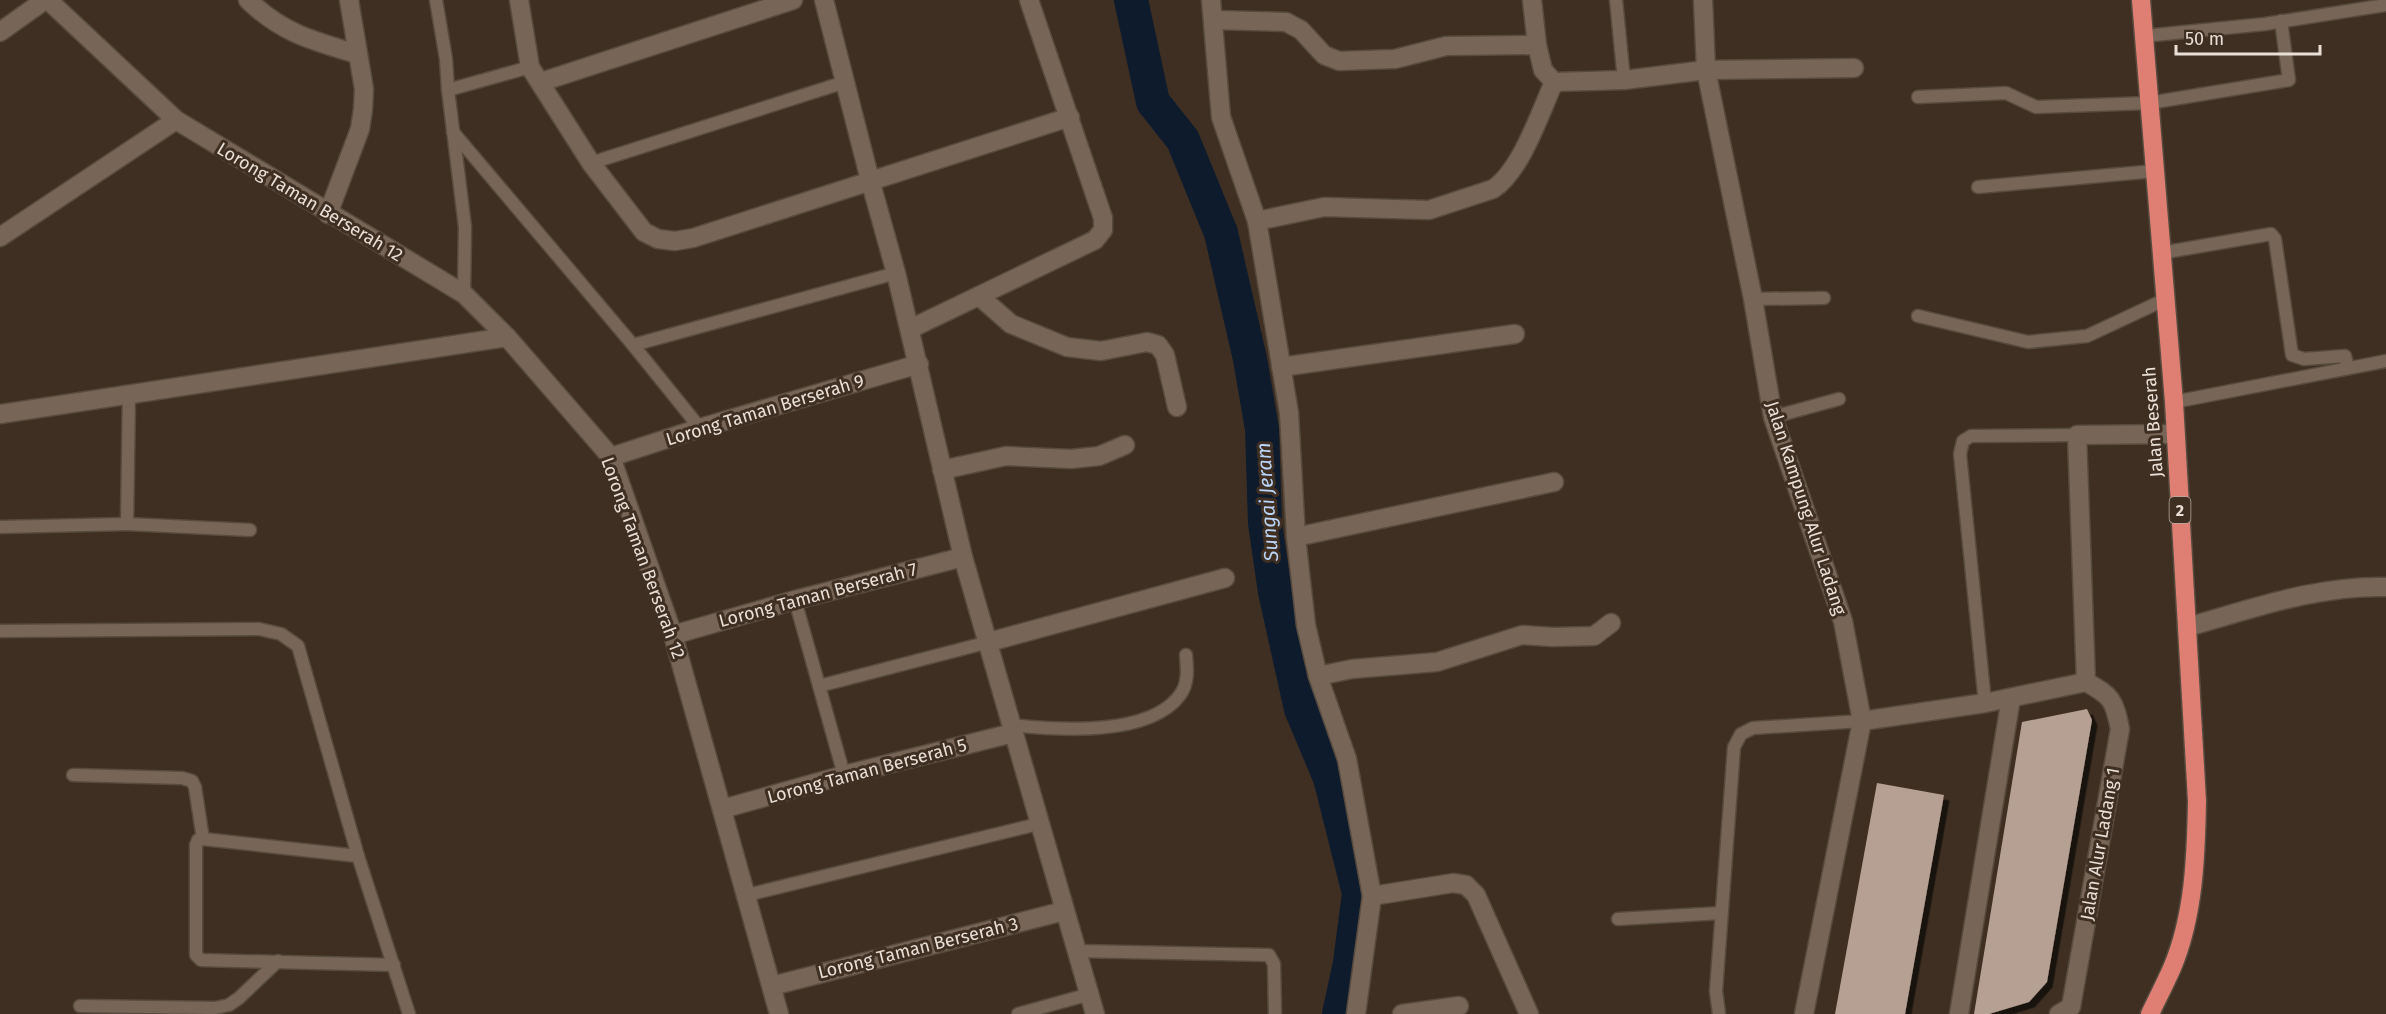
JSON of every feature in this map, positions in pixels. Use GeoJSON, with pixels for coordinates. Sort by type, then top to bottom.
{"type":"FeatureCollection","features":[{"type":"Feature","properties":{"kind":"highway","name":"Jalan Beserah"},"geometry":{"type":"LineString","coordinates":[[2141,0],[2174,402],[2197,801],[2196,855],[2185,924],[2173,966],[2150,1014]]}},
{"type":"Feature","properties":{"kind":"street"},"geometry":{"type":"LineString","coordinates":[[0,32],[47,0]]}},
{"type":"Feature","properties":{"kind":"street","name":"Lorong Taman Berserah 12"},"geometry":{"type":"LineString","coordinates":[[47,0],[176,120],[328,214],[464,294],[507,337],[611,457],[673,635],[779,1014]]}},
{"type":"Feature","properties":{"kind":"street"},"geometry":{"type":"LineString","coordinates":[[248,0],[262,13],[303,38],[357,54]]}},
{"type":"Feature","properties":{"kind":"street"},"geometry":{"type":"LineString","coordinates":[[328,214],[360,129],[364,89],[349,0]]}},
{"type":"Feature","properties":{"kind":"street"},"geometry":{"type":"LineString","coordinates":[[519,0],[530,67],[591,163],[644,231],[658,239],[675,241],[693,238],[1070,117]]}},
{"type":"Feature","properties":{"kind":"street"},"geometry":{"type":"LineString","coordinates":[[541,82],[793,0]]}},
{"type":"Feature","properties":{"kind":"street"},"geometry":{"type":"LineString","coordinates":[[824,0],[919,364],[963,556],[989,642],[1038,824],[1095,1014]]}},
{"type":"Feature","properties":{"kind":"street"},"geometry":{"type":"LineString","coordinates":[[910,329],[1095,240],[1103,230],[1103,218],[1029,0]]}},
{"type":"Feature","properties":{"kind":"street"},"geometry":{"type":"LineString","coordinates":[[1211,0],[1221,117],[1257,221],[1289,413],[1296,537],[1306,624],[1318,676],[1347,759],[1372,896],[1356,1014]]}},
{"type":"Feature","properties":{"kind":"street"},"geometry":{"type":"LineString","coordinates":[[1532,0],[1537,45],[1543,70],[1554,82],[1624,80],[1706,70],[1854,68]]}},
{"type":"Feature","properties":{"kind":"street","name":"Jalan Kampung Alur Ladang"},"geometry":{"type":"LineString","coordinates":[[1703,0],[1706,70],[1753,300],[1773,417],[1843,621],[1862,721],[1803,1014]]}},
{"type":"Feature","properties":{"kind":"street"},"geometry":{"type":"LineString","coordinates":[[1214,20],[1286,22],[1301,30],[1324,55],[1339,62],[1395,59],[1446,46],[1537,45]]}},
{"type":"Feature","properties":{"kind":"street"},"geometry":{"type":"LineString","coordinates":[[1257,221],[1324,207],[1428,210],[1493,189],[1502,183],[1515,167],[1554,82]]}},
{"type":"Feature","properties":{"kind":"street"},"geometry":{"type":"LineString","coordinates":[[0,237],[176,120]]}},
{"type":"Feature","properties":{"kind":"street"},"geometry":{"type":"LineString","coordinates":[[979,296],[1011,324],[1067,347],[1101,351],[1147,342],[1158,345],[1166,355],[1177,407]]}},
{"type":"Feature","properties":{"kind":"street"},"geometry":{"type":"LineString","coordinates":[[1281,367],[1515,334]]}},
{"type":"Feature","properties":{"kind":"street"},"geometry":{"type":"LineString","coordinates":[[0,414],[507,337]]}},
{"type":"Feature","properties":{"kind":"street","name":"Lorong Taman Berserah 9"},"geometry":{"type":"LineString","coordinates":[[611,457],[700,428],[919,364]]}},
{"type":"Feature","properties":{"kind":"street"},"geometry":{"type":"LineString","coordinates":[[1862,721],[1985,703],[2086,682],[2077,435],[2176,434]]}},
{"type":"Feature","properties":{"kind":"street"},"geometry":{"type":"LineString","coordinates":[[942,470],[1006,456],[1071,459],[1099,456],[1125,445]]}},
{"type":"Feature","properties":{"kind":"street"},"geometry":{"type":"LineString","coordinates":[[1296,537],[1554,482]]}},
{"type":"Feature","properties":{"kind":"street","name":"Lorong Taman Berserah 7"},"geometry":{"type":"LineString","coordinates":[[673,635],[963,556]]}},
{"type":"Feature","properties":{"kind":"street"},"geometry":{"type":"LineString","coordinates":[[989,642],[1225,578]]}},
{"type":"Feature","properties":{"kind":"street"},"geometry":{"type":"LineString","coordinates":[[2187,627],[2308,594],[2362,586],[2386,587]]}},
{"type":"Feature","properties":{"kind":"street"},"geometry":{"type":"LineString","coordinates":[[1318,676],[1353,669],[1437,662],[1522,635],[1594,636],[1611,623]]}},
{"type":"Feature","properties":{"kind":"street","name":"Jalan Alur Ladang 1"},"geometry":{"type":"LineString","coordinates":[[2059,1014],[2071,1007],[2120,729],[2115,706],[2105,692],[2086,682]]}},
{"type":"Feature","properties":{"kind":"street"},"geometry":{"type":"LineString","coordinates":[[1959,1014],[2011,698]]}},
{"type":"Feature","properties":{"kind":"street","name":"Lorong Taman Berserah 5"},"geometry":{"type":"LineString","coordinates":[[722,809],[1012,729]]}},
{"type":"Feature","properties":{"kind":"street"},"geometry":{"type":"LineString","coordinates":[[1372,896],[1453,883],[1466,885],[1476,895],[1529,1014]]}},
{"type":"Feature","properties":{"kind":"street","name":"Lorong Taman Berserah 3"},"geometry":{"type":"LineString","coordinates":[[772,986],[1064,911]]}},
{"type":"Feature","properties":{"kind":"street"},"geometry":{"type":"LineString","coordinates":[[1402,1014],[1459,1006]]}},
{"type":"Feature","properties":{"kind":"lane"},"geometry":{"type":"LineString","coordinates":[[436,0],[447,59],[448,90],[465,227],[464,294]]}},
{"type":"Feature","properties":{"kind":"lane"},"geometry":{"type":"LineString","coordinates":[[1616,0],[1624,80]]}},
{"type":"Feature","properties":{"kind":"lane"},"geometry":{"type":"LineString","coordinates":[[2144,36],[2281,21],[2386,5]]}},
{"type":"Feature","properties":{"kind":"lane"},"geometry":{"type":"LineString","coordinates":[[1918,97],[2006,93],[2036,107],[2149,103],[2289,80],[2281,21]]}},
{"type":"Feature","properties":{"kind":"lane"},"geometry":{"type":"LineString","coordinates":[[448,90],[530,67]]}},
{"type":"Feature","properties":{"kind":"lane"},"geometry":{"type":"LineString","coordinates":[[591,163],[845,82]]}},
{"type":"Feature","properties":{"kind":"lane"},"geometry":{"type":"LineString","coordinates":[[453,132],[700,428]]}},
{"type":"Feature","properties":{"kind":"lane"},"geometry":{"type":"LineString","coordinates":[[1978,187],[2155,171]]}},
{"type":"Feature","properties":{"kind":"lane"},"geometry":{"type":"LineString","coordinates":[[2160,253],[2271,234],[2275,239],[2292,355],[2304,359],[2345,356],[2348,368]]}},
{"type":"Feature","properties":{"kind":"lane"},"geometry":{"type":"LineString","coordinates":[[633,345],[896,273]]}},
{"type":"Feature","properties":{"kind":"lane"},"geometry":{"type":"LineString","coordinates":[[1753,300],[1824,298]]}},
{"type":"Feature","properties":{"kind":"lane"},"geometry":{"type":"LineString","coordinates":[[1918,316],[2028,342],[2087,336],[2164,300]]}},
{"type":"Feature","properties":{"kind":"lane"},"geometry":{"type":"LineString","coordinates":[[2174,402],[2386,361]]}},
{"type":"Feature","properties":{"kind":"lane"},"geometry":{"type":"LineString","coordinates":[[127,524],[129,394]]}},
{"type":"Feature","properties":{"kind":"lane"},"geometry":{"type":"LineString","coordinates":[[1773,417],[1839,399]]}},
{"type":"Feature","properties":{"kind":"lane"},"geometry":{"type":"LineString","coordinates":[[1985,703],[1960,454],[1963,441],[1971,436],[2077,435]]}},
{"type":"Feature","properties":{"kind":"lane"},"geometry":{"type":"LineString","coordinates":[[0,526],[127,524],[250,530]]}},
{"type":"Feature","properties":{"kind":"lane"},"geometry":{"type":"LineString","coordinates":[[795,600],[844,775]]}},
{"type":"Feature","properties":{"kind":"lane"},"geometry":{"type":"LineString","coordinates":[[0,631],[259,629],[281,634],[298,646],[358,856],[409,1014]]}},
{"type":"Feature","properties":{"kind":"lane"},"geometry":{"type":"LineString","coordinates":[[819,686],[989,642]]}},
{"type":"Feature","properties":{"kind":"lane"},"geometry":{"type":"LineString","coordinates":[[1012,729],[1061,730],[1113,726],[1159,712],[1181,695],[1188,673],[1186,655]]}},
{"type":"Feature","properties":{"kind":"lane"},"geometry":{"type":"LineString","coordinates":[[1719,1014],[1716,991],[1734,747],[1741,734],[1753,728],[1862,721]]}},
{"type":"Feature","properties":{"kind":"lane"},"geometry":{"type":"LineString","coordinates":[[73,775],[182,778],[192,782],[195,787],[203,839]]}},
{"type":"Feature","properties":{"kind":"lane"},"geometry":{"type":"LineString","coordinates":[[747,895],[1038,824]]}},
{"type":"Feature","properties":{"kind":"lane"},"geometry":{"type":"LineString","coordinates":[[358,856],[198,840],[196,845],[197,959],[394,965]]}},
{"type":"Feature","properties":{"kind":"lane"},"geometry":{"type":"LineString","coordinates":[[1618,919],[1721,913]]}},
{"type":"Feature","properties":{"kind":"lane"},"geometry":{"type":"LineString","coordinates":[[1077,951],[1269,955],[1274,964],[1275,1014]]}},
{"type":"Feature","properties":{"kind":"lane"},"geometry":{"type":"LineString","coordinates":[[80,1006],[215,1008],[230,1005],[278,961]]}},
{"type":"Feature","properties":{"kind":"lane"},"geometry":{"type":"LineString","coordinates":[[1018,1014],[1090,994]]}},
{"type":"Feature","properties":{"kind":"building"},"geometry":{"type":"Polygon","coordinates":[[[2087,709],[2092,720],[2047,982],[2029,1002],[1989,1014],[1974,1014],[2022,722],[2087,709]]]}},
{"type":"Feature","properties":{"kind":"building"},"geometry":{"type":"Polygon","coordinates":[[[1877,783],[1944,795],[1905,1014],[1835,1014],[1877,783]]]}},
{"type":"Feature","properties":{"kind":"waterway","name":"Sungai Jeram"},"geometry":{"type":"LineString","coordinates":[[1131,0],[1153,102],[1183,140],[1221,233],[1250,359],[1262,429],[1265,523],[1275,592],[1301,709],[1330,778],[1359,893],[1350,963],[1339,1014]]}}]}
